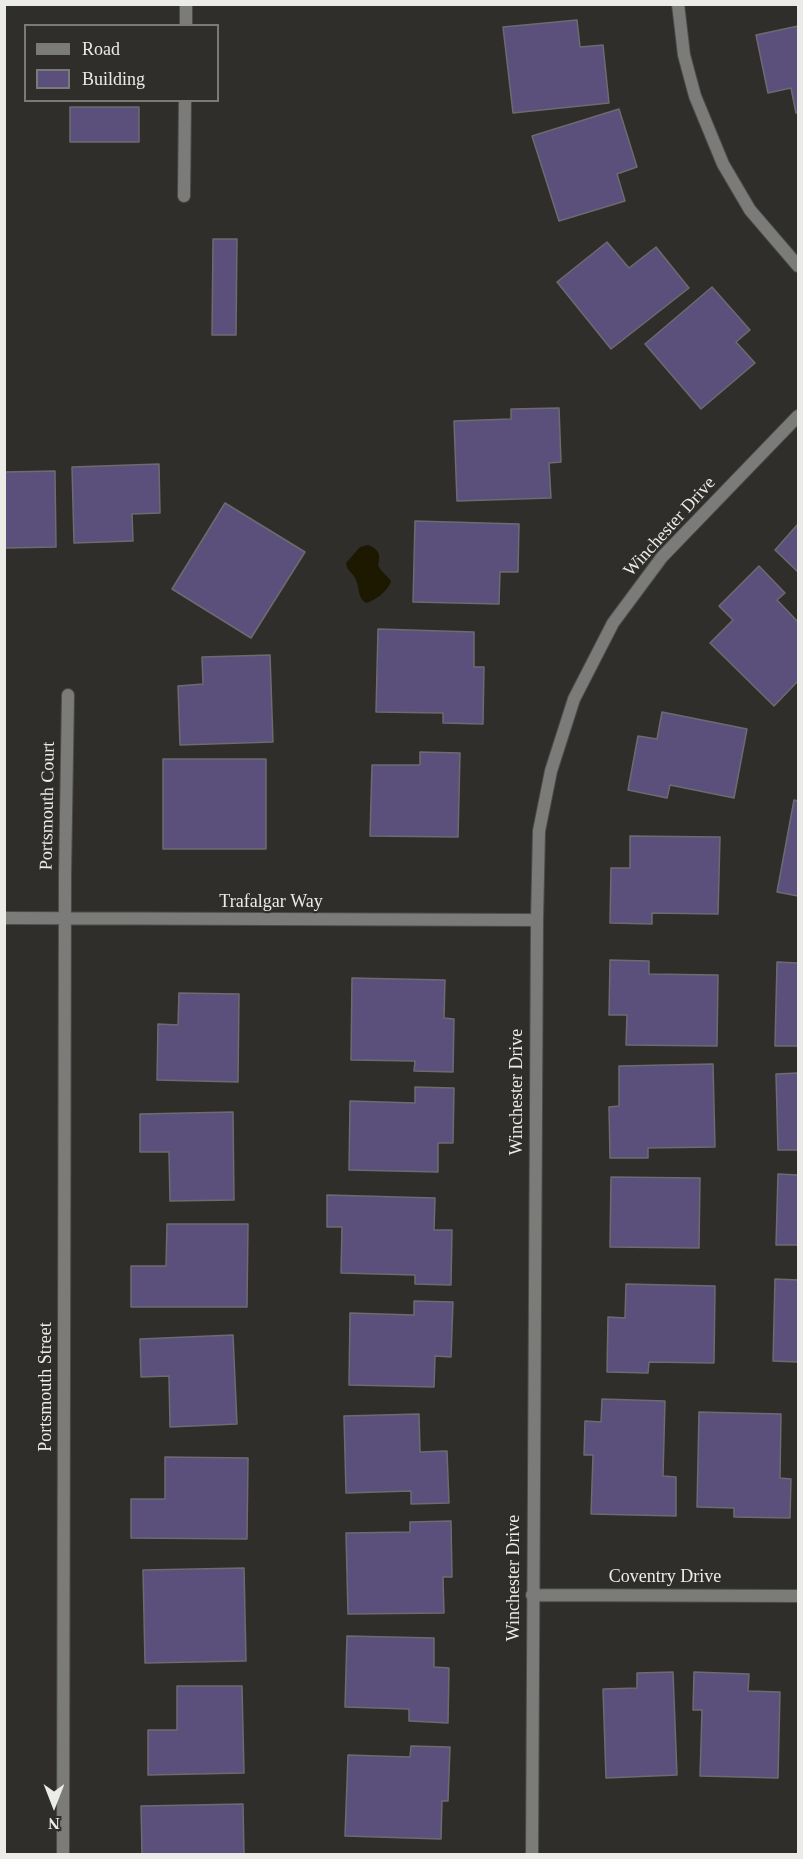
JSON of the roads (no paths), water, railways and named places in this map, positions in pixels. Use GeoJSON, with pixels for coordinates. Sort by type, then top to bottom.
{"type":"FeatureCollection","features":[{"type":"Feature","properties":{"kind":"street"},"geometry":{"type":"LineString","coordinates":[[186,4],[186,24]]}},
{"type":"Feature","properties":{"kind":"street"},"geometry":{"type":"LineString","coordinates":[[678,4],[684,55],[695,96],[723,164],[750,210],[798,266]]}},
{"type":"Feature","properties":{"kind":"street"},"geometry":{"type":"LineString","coordinates":[[184,196],[185,102]]}},
{"type":"Feature","properties":{"kind":"street","name":"Winchester Drive"},"geometry":{"type":"LineString","coordinates":[[532,1854],[539,831],[551,771],[574,699],[613,622],[662,557],[798,416]]}},
{"type":"Feature","properties":{"kind":"street","name":"Portsmouth Court"},"geometry":{"type":"LineString","coordinates":[[66,919],[68,695]]}},
{"type":"Feature","properties":{"kind":"street","name":"Trafalgar Way"},"geometry":{"type":"LineString","coordinates":[[4,918],[537,920]]}},
{"type":"Feature","properties":{"kind":"street","name":"Portsmouth Street"},"geometry":{"type":"LineString","coordinates":[[63,1854],[66,919]]}},
{"type":"Feature","properties":{"kind":"street","name":"Coventry Drive"},"geometry":{"type":"LineString","coordinates":[[532,1595],[798,1596]]}}]}
